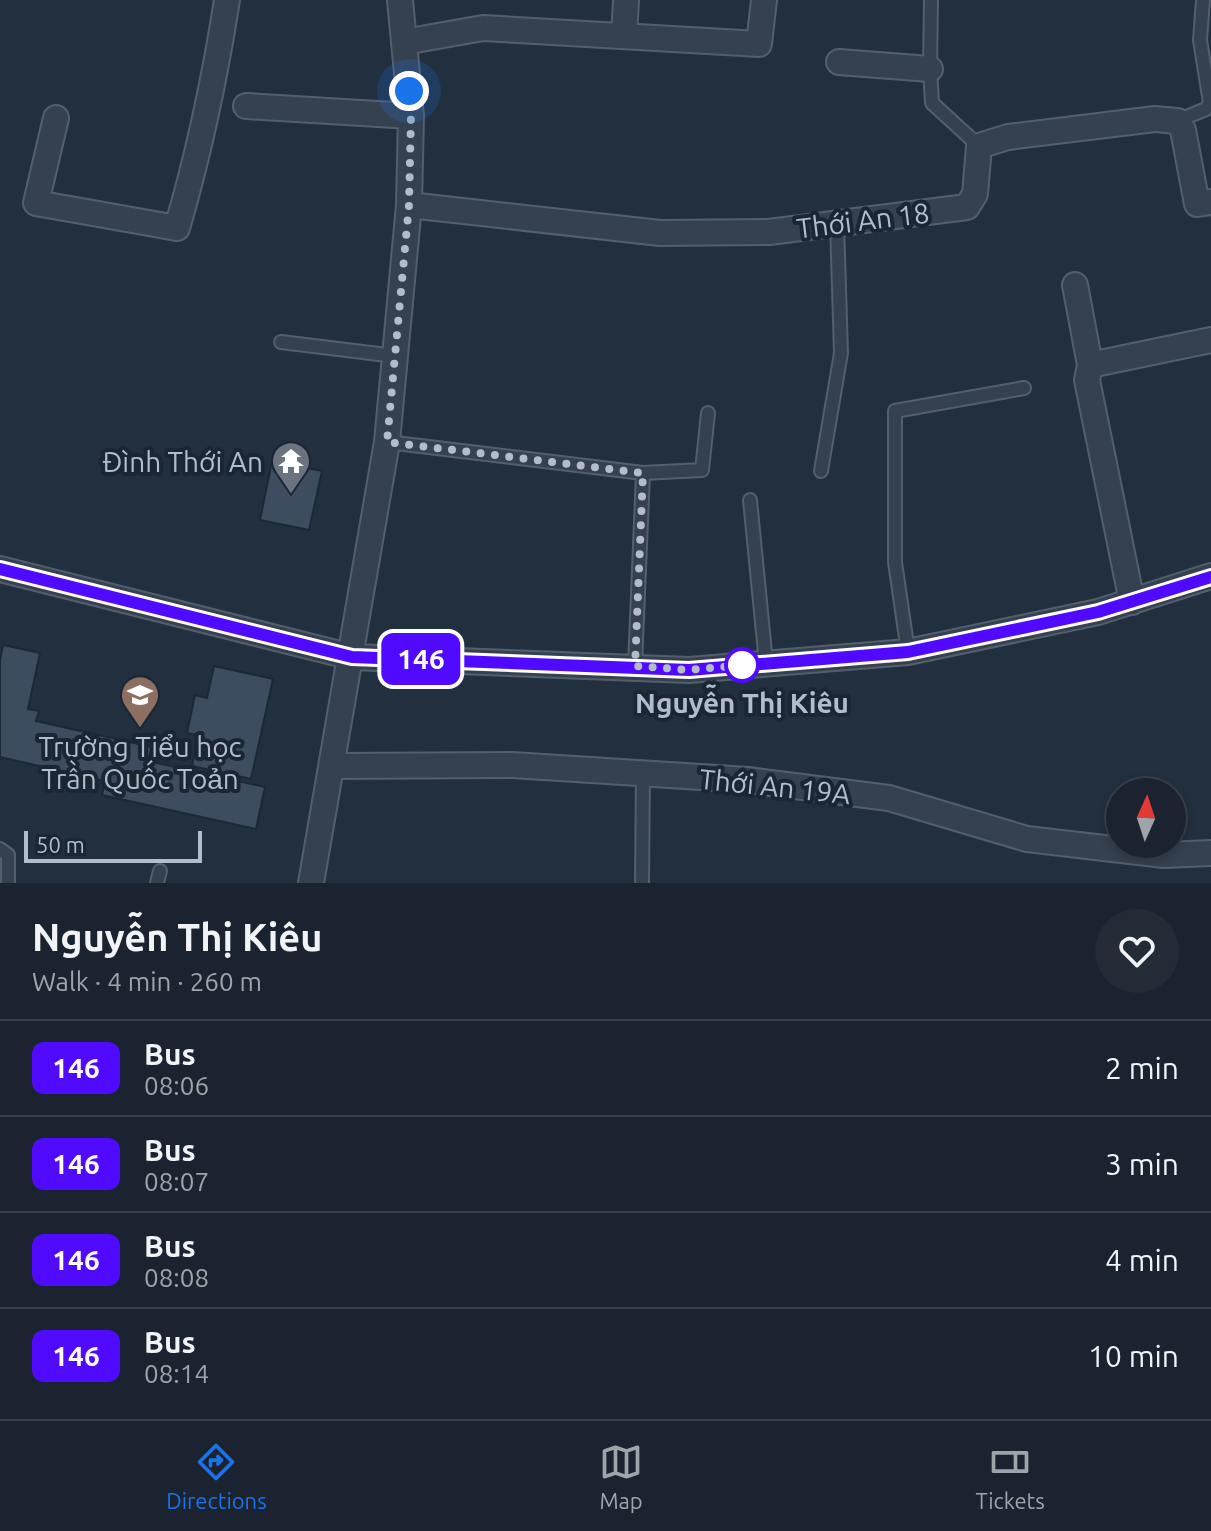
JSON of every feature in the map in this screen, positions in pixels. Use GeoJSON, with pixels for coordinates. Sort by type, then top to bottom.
{"type":"FeatureCollection","features":[{"type":"Feature","properties":{"kind":"street"},"geometry":{"type":"LineString","coordinates":[[56,118],[36,203],[177,228],[194,172],[227,0]]}},
{"type":"Feature","properties":{"kind":"street"},"geometry":{"type":"LineString","coordinates":[[311,883],[387,442],[409,205],[411,116],[400,0]]}},
{"type":"Feature","properties":{"kind":"street"},"geometry":{"type":"LineString","coordinates":[[624,36],[626,0]]}},
{"type":"Feature","properties":{"kind":"street"},"geometry":{"type":"LineString","coordinates":[[404,42],[483,28],[759,44],[764,0]]}},
{"type":"Feature","properties":{"kind":"street"},"geometry":{"type":"LineString","coordinates":[[839,62],[930,69]]}},
{"type":"Feature","properties":{"kind":"street"},"geometry":{"type":"LineString","coordinates":[[246,106],[411,116]]}},
{"type":"Feature","properties":{"kind":"street"},"geometry":{"type":"LineString","coordinates":[[979,146],[1008,137],[1063,130],[1155,119],[1177,121],[1183,130],[1204,203]]}},
{"type":"Feature","properties":{"kind":"street","name":"Thới An 18"},"geometry":{"type":"LineString","coordinates":[[409,205],[660,233],[769,232],[967,207],[975,194],[979,146]]}},
{"type":"Feature","properties":{"kind":"street"},"geometry":{"type":"LineString","coordinates":[[1075,285],[1090,365],[1087,380],[1132,602]]}},
{"type":"Feature","properties":{"kind":"street"},"geometry":{"type":"LineString","coordinates":[[1090,365],[1211,340]]}},
{"type":"Feature","properties":{"kind":"street"},"geometry":{"type":"LineString","coordinates":[[0,569],[352,657],[689,670],[908,652],[1098,612],[1211,576]]}},
{"type":"Feature","properties":{"kind":"street","name":"Thới An 19A"},"geometry":{"type":"LineString","coordinates":[[332,766],[512,765],[748,780],[889,798],[1027,839],[1164,855],[1211,853]]}},
{"type":"Feature","properties":{"kind":"lane"},"geometry":{"type":"LineString","coordinates":[[931,0],[932,103],[979,146]]}},
{"type":"Feature","properties":{"kind":"lane"},"geometry":{"type":"LineString","coordinates":[[1177,121],[1206,109],[1210,103],[1200,40],[1203,0]]}},
{"type":"Feature","properties":{"kind":"lane"},"geometry":{"type":"LineString","coordinates":[[821,471],[841,353],[837,223]]}},
{"type":"Feature","properties":{"kind":"lane"},"geometry":{"type":"LineString","coordinates":[[281,342],[395,356]]}},
{"type":"Feature","properties":{"kind":"lane"},"geometry":{"type":"LineString","coordinates":[[908,652],[895,562],[895,411],[1024,388]]}},
{"type":"Feature","properties":{"kind":"lane"},"geometry":{"type":"LineString","coordinates":[[387,442],[643,473],[702,470],[708,413]]}},
{"type":"Feature","properties":{"kind":"lane"},"geometry":{"type":"LineString","coordinates":[[635,666],[643,473]]}},
{"type":"Feature","properties":{"kind":"lane"},"geometry":{"type":"LineString","coordinates":[[750,500],[766,663]]}},
{"type":"Feature","properties":{"kind":"lane"},"geometry":{"type":"LineString","coordinates":[[642,883],[643,773]]}},
{"type":"Feature","properties":{"kind":"lane"},"geometry":{"type":"LineString","coordinates":[[0,849],[8,855],[8,883]]}},
{"type":"Feature","properties":{"kind":"building","name":"Đình Thới An"},"geometry":{"type":"Polygon","coordinates":[[[272,461],[322,471],[309,530],[260,520],[272,461]]]}},
{"type":"Feature","properties":{"kind":"building"},"geometry":{"type":"Polygon","coordinates":[[[3,645],[40,653],[28,709],[39,711],[36,721],[152,747],[148,761],[265,787],[256,829],[102,795],[105,781],[0,757],[0,660],[3,645]]]}},
{"type":"Feature","properties":{"kind":"building"},"geometry":{"type":"Polygon","coordinates":[[[214,666],[273,679],[251,779],[192,766],[198,735],[187,733],[195,695],[207,698],[214,666]]]}},
{"type":"Feature","properties":{"kind":"bus line","name":"146"},"geometry":{"type":"LineString","coordinates":[[0,569],[352,657],[689,670],[908,652],[1098,612],[1211,577]]}},
{"type":"Feature","properties":{"kind":"place","name":"Đình Thới An"},"geometry":{"type":"Point","coordinates":[291,495]}},
{"type":"Feature","properties":{"kind":"place","name":"Nguyễn Thị Kiêu"},"geometry":{"type":"Point","coordinates":[742,665]}},
{"type":"Feature","properties":{"kind":"place","name":"Trường Tiểu học Trần Quốc Toản"},"geometry":{"type":"Point","coordinates":[140,729]}},
{"type":"Feature","properties":{"kind":"route"},"geometry":{"type":"LineString","coordinates":[[409,91],[409,205],[387,442],[643,473],[635,666],[689,670],[742,665]]}}]}
